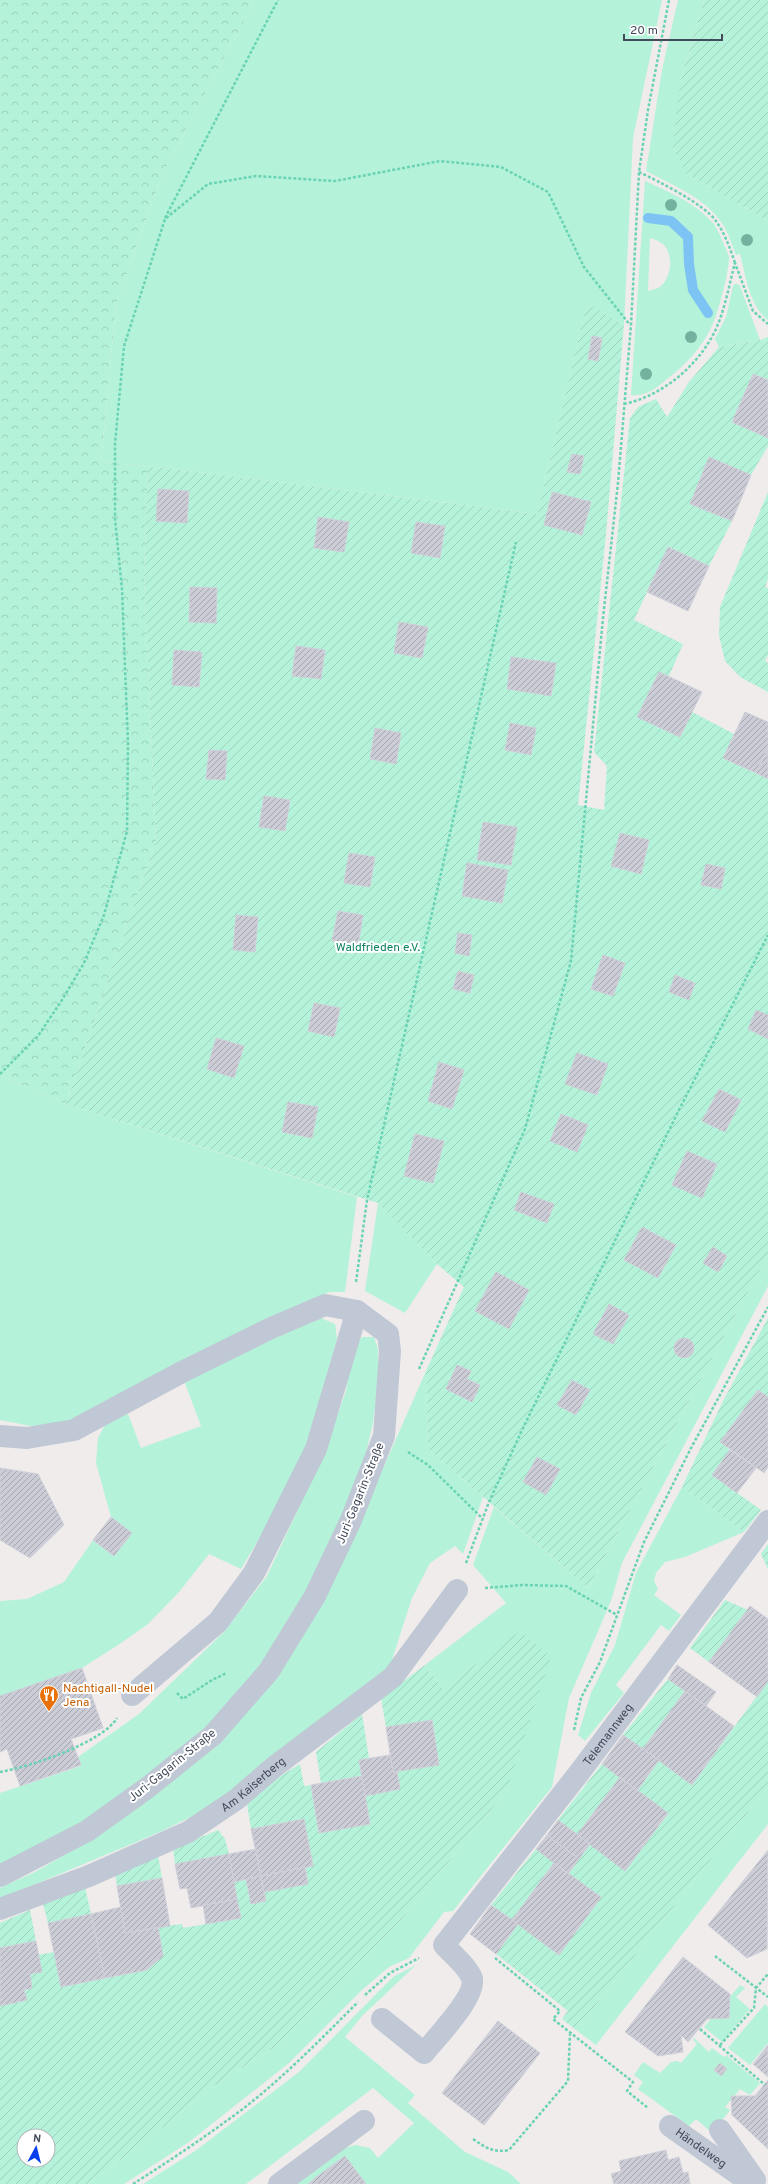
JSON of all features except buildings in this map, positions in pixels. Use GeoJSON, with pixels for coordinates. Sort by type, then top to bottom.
{"type":"FeatureCollection","features":[{"type":"Feature","properties":{"kind":"street","name":"Juri-Gagarin-Straße"},"geometry":{"type":"LineString","coordinates":[[0,1436],[27,1438],[74,1430],[182,1372],[269,1329],[326,1305],[357,1311],[388,1334],[390,1351],[384,1436],[351,1520],[315,1596],[269,1671],[212,1735],[147,1788],[86,1831],[0,1876]]}},
{"type":"Feature","properties":{"kind":"street"},"geometry":{"type":"LineString","coordinates":[[132,1695],[218,1622],[254,1572],[316,1449],[357,1311]]}},
{"type":"Feature","properties":{"kind":"street","name":"Telemannweg"},"geometry":{"type":"LineString","coordinates":[[444,1946],[594,1754],[768,1521]]}},
{"type":"Feature","properties":{"kind":"street","name":"Am Kaiserberg"},"geometry":{"type":"LineString","coordinates":[[0,1909],[89,1876],[188,1832],[237,1799],[274,1767],[393,1677],[457,1590]]}},
{"type":"Feature","properties":{"kind":"street"},"geometry":{"type":"LineString","coordinates":[[382,2019],[424,2053],[468,1998],[473,1986],[472,1976],[444,1946]]}},
{"type":"Feature","properties":{"kind":"street"},"geometry":{"type":"LineString","coordinates":[[280,2184],[364,2121]]}},
{"type":"Feature","properties":{"kind":"street","name":"Händelweg"},"geometry":{"type":"LineString","coordinates":[[670,2126],[752,2184]]}},
{"type":"Feature","properties":{"kind":"street"},"geometry":{"type":"LineString","coordinates":[[720,2130],[759,2184]]}},
{"type":"Feature","properties":{"kind":"path"},"geometry":{"type":"LineString","coordinates":[[0,1074],[38,1036],[84,963],[104,915],[127,831],[127,737],[122,589],[115,519],[115,444],[124,346],[165,219],[278,0]]}},
{"type":"Feature","properties":{"kind":"path"},"geometry":{"type":"LineString","coordinates":[[417,1374],[525,1128],[571,961],[631,325],[639,172],[648,110],[669,0]]}},
{"type":"Feature","properties":{"kind":"path"},"geometry":{"type":"LineString","coordinates":[[165,219],[208,184],[256,176],[335,181],[440,161],[501,167],[548,192],[584,267],[631,325]]}},
{"type":"Feature","properties":{"kind":"path"},"geometry":{"type":"LineString","coordinates":[[639,172],[689,198],[715,219],[728,241],[753,311],[768,324]]}},
{"type":"Feature","properties":{"kind":"path"},"geometry":{"type":"LineString","coordinates":[[624,404],[639,401],[656,393],[684,371],[701,353],[715,331],[722,313],[735,263]]}},
{"type":"Feature","properties":{"kind":"path"},"geometry":{"type":"LineString","coordinates":[[357,1311],[355,1292],[367,1200],[516,542]]}},
{"type":"Feature","properties":{"kind":"path"},"geometry":{"type":"LineString","coordinates":[[617,1615],[566,1586],[522,1585],[457,1590],[482,1520],[527,1420],[679,1110],[768,935]]}},
{"type":"Feature","properties":{"kind":"path"},"geometry":{"type":"LineString","coordinates":[[574,1732],[581,1698],[600,1662],[644,1542],[691,1448],[768,1306]]}},
{"type":"Feature","properties":{"kind":"path"},"geometry":{"type":"LineString","coordinates":[[384,1436],[428,1465],[482,1520]]}},
{"type":"Feature","properties":{"kind":"path"},"geometry":{"type":"LineString","coordinates":[[156,1674],[183,1699],[212,1680],[255,1662],[269,1671]]}},
{"type":"Feature","properties":{"kind":"path"},"geometry":{"type":"LineString","coordinates":[[0,1772],[14,1769],[74,1748],[113,1725],[132,1695]]}},
{"type":"Feature","properties":{"kind":"path"},"geometry":{"type":"LineString","coordinates":[[133,2184],[192,2146],[245,2107],[292,2067],[390,1973],[444,1946]]}},
{"type":"Feature","properties":{"kind":"path"},"geometry":{"type":"LineString","coordinates":[[715,1956],[768,1998]]}},
{"type":"Feature","properties":{"kind":"path"},"geometry":{"type":"LineString","coordinates":[[494,1958],[560,2011],[553,2019],[633,2082],[626,2091],[670,2126]]}},
{"type":"Feature","properties":{"kind":"path"},"geometry":{"type":"LineString","coordinates":[[720,2045],[754,2008],[756,1988],[768,1974]]}},
{"type":"Feature","properties":{"kind":"path"},"geometry":{"type":"LineString","coordinates":[[700,2029],[765,2085]]}},
{"type":"Feature","properties":{"kind":"path"},"geometry":{"type":"LineString","coordinates":[[473,2139],[487,2148],[498,2152],[509,2150],[568,2081],[570,2033]]}},
{"type":"Feature","properties":{"kind":"green space"},"geometry":{"type":"Polygon","coordinates":[[[0,0],[255,0],[162,175],[116,304],[101,462],[148,466],[144,575],[156,841],[66,1104],[0,1076],[0,0]]]}},
{"type":"Feature","properties":{"kind":"green space"},"geometry":{"type":"Polygon","coordinates":[[[255,0],[662,0],[633,138],[624,325],[587,304],[537,514],[148,466],[101,462],[116,304],[162,175],[255,0]]]}},
{"type":"Feature","properties":{"kind":"green space"},"geometry":{"type":"Polygon","coordinates":[[[678,0],[704,0],[681,78],[687,174],[768,221],[768,320],[756,307],[752,299],[740,254],[736,255],[726,231],[718,218],[703,203],[694,197],[646,171],[662,70],[678,0]]]}},
{"type":"Feature","properties":{"kind":"green space"},"geometry":{"type":"Polygon","coordinates":[[[704,0],[768,0],[768,221],[687,174],[672,146],[681,78],[704,0]]]}},
{"type":"Feature","properties":{"kind":"green space"},"geometry":{"type":"Polygon","coordinates":[[[645,181],[691,204],[707,217],[714,224],[725,245],[729,257],[729,264],[720,304],[714,322],[707,336],[697,350],[673,375],[650,392],[641,395],[631,395],[645,181]],[[650,238],[648,291],[659,288],[664,283],[670,267],[669,255],[664,245],[650,238]]]}},
{"type":"Feature","properties":{"kind":"green space"},"geometry":{"type":"Polygon","coordinates":[[[736,283],[740,286],[760,340],[719,347],[715,339],[726,317],[733,286],[736,283]]]}},
{"type":"Feature","properties":{"kind":"green space","name":"Waldfrieden e.V."},"geometry":{"type":"Polygon","coordinates":[[[587,303],[624,325],[606,534],[578,805],[604,810],[607,766],[594,752],[630,418],[638,407],[656,399],[667,417],[689,382],[719,347],[760,340],[768,341],[768,380],[753,374],[732,422],[768,438],[768,446],[751,475],[709,458],[690,504],[732,521],[709,566],[668,547],[634,620],[683,644],[669,676],[659,672],[637,717],[680,737],[692,712],[734,734],[723,758],[768,779],[768,1255],[588,1588],[428,1449],[426,1371],[464,1287],[437,1264],[378,1203],[66,1104],[156,841],[144,575],[148,466],[537,514],[587,303]]]}},
{"type":"Feature","properties":{"kind":"green space"},"geometry":{"type":"Polygon","coordinates":[[[768,337],[768,341],[760,340],[768,337]]]}},
{"type":"Feature","properties":{"kind":"green space"},"geometry":{"type":"Polygon","coordinates":[[[768,492],[768,579],[765,587],[768,588],[768,655],[765,661],[768,663],[768,692],[740,677],[725,661],[719,636],[720,607],[768,492]]]}},
{"type":"Feature","properties":{"kind":"green space"},"geometry":{"type":"Polygon","coordinates":[[[0,1076],[66,1104],[357,1197],[345,1292],[329,1292],[210,1350],[81,1420],[46,1429],[0,1420],[0,1076]]]}},
{"type":"Feature","properties":{"kind":"green space"},"geometry":{"type":"Polygon","coordinates":[[[378,1203],[437,1264],[405,1313],[365,1291],[378,1203]]]}},
{"type":"Feature","properties":{"kind":"green space"},"geometry":{"type":"Polygon","coordinates":[[[768,1255],[768,1286],[622,1563],[611,1601],[569,1698],[552,1787],[453,1911],[444,1912],[409,1958],[389,1967],[363,1989],[289,2063],[189,2142],[124,2184],[88,2184],[151,2137],[212,2087],[279,2044],[343,1982],[406,1914],[507,1790],[520,1632],[443,1689],[425,1665],[506,1603],[473,1565],[494,1507],[588,1588],[768,1255]]]}},
{"type":"Feature","properties":{"kind":"green space"},"geometry":{"type":"Polygon","coordinates":[[[321,1318],[335,1324],[337,1339],[307,1444],[268,1524],[241,1569],[209,1554],[179,1592],[148,1624],[121,1643],[82,1668],[0,1696],[0,1601],[27,1599],[64,1582],[93,1540],[114,1556],[111,1517],[96,1463],[98,1438],[106,1423],[128,1414],[141,1448],[201,1426],[183,1378],[321,1318]]]}},
{"type":"Feature","properties":{"kind":"green space"},"geometry":{"type":"Polygon","coordinates":[[[768,1318],[768,1397],[758,1390],[721,1442],[730,1450],[712,1475],[761,1510],[744,1532],[682,1487],[723,1401],[768,1318]]]}},
{"type":"Feature","properties":{"kind":"green space"},"geometry":{"type":"Polygon","coordinates":[[[362,1337],[374,1337],[378,1349],[378,1382],[373,1423],[363,1466],[308,1593],[254,1678],[207,1731],[83,1824],[0,1869],[0,1793],[81,1766],[78,1757],[139,1714],[224,1632],[267,1576],[324,1454],[346,1391],[353,1347],[362,1337]]]}},
{"type":"Feature","properties":{"kind":"green space"},"geometry":{"type":"Polygon","coordinates":[[[426,1371],[428,1449],[483,1497],[463,1554],[455,1546],[430,1563],[412,1598],[388,1672],[238,1786],[199,1813],[160,1832],[0,1899],[0,1888],[35,1872],[87,1842],[271,1684],[325,1600],[426,1371]]]}},
{"type":"Feature","properties":{"kind":"green space"},"geometry":{"type":"Polygon","coordinates":[[[682,1487],[744,1532],[685,1557],[665,1562],[656,1573],[654,1581],[658,1589],[654,1595],[681,1615],[669,1631],[661,1625],[616,1685],[624,1693],[585,1741],[578,1735],[591,1693],[615,1645],[636,1573],[682,1487]]]}},
{"type":"Feature","properties":{"kind":"green space"},"geometry":{"type":"Polygon","coordinates":[[[768,1544],[768,1569],[761,1554],[768,1544]]]}},
{"type":"Feature","properties":{"kind":"green space"},"geometry":{"type":"Polygon","coordinates":[[[725,1600],[748,1610],[709,1662],[690,1648],[725,1600]]]}},
{"type":"Feature","properties":{"kind":"green space"},"geometry":{"type":"Polygon","coordinates":[[[520,1631],[551,1657],[507,1790],[406,1914],[343,1982],[279,2044],[212,2087],[151,2137],[88,2184],[0,2184],[0,2006],[26,2000],[24,1990],[32,1988],[30,1974],[38,1955],[54,1952],[61,1987],[147,1970],[163,1956],[158,1927],[182,1924],[183,1928],[240,1918],[234,1882],[246,1879],[251,1904],[266,1901],[264,1892],[308,1884],[305,1867],[313,1866],[304,1819],[251,1829],[247,1804],[280,1776],[300,1764],[304,1786],[311,1785],[319,1832],[370,1824],[365,1796],[400,1789],[397,1771],[438,1765],[386,1727],[381,1698],[425,1665],[443,1689],[520,1631]]]}},
{"type":"Feature","properties":{"kind":"green space"},"geometry":{"type":"Polygon","coordinates":[[[668,1679],[685,1691],[643,1749],[623,1735],[668,1679]]]}},
{"type":"Feature","properties":{"kind":"green space"},"geometry":{"type":"Polygon","coordinates":[[[768,1681],[768,1787],[576,2030],[562,2019],[568,2011],[496,1954],[518,1924],[559,1954],[601,1897],[568,1874],[590,1844],[625,1870],[668,1814],[637,1791],[659,1760],[692,1784],[768,1681]]]}},
{"type":"Feature","properties":{"kind":"green space"},"geometry":{"type":"Polygon","coordinates":[[[362,1714],[369,1758],[359,1760],[362,1776],[321,1783],[316,1752],[362,1714]]]}},
{"type":"Feature","properties":{"kind":"green space"},"geometry":{"type":"Polygon","coordinates":[[[602,1764],[620,1777],[577,1835],[558,1820],[602,1764]]]}},
{"type":"Feature","properties":{"kind":"green space"},"geometry":{"type":"Polygon","coordinates":[[[768,1787],[768,1824],[596,2045],[576,2030],[768,1787]]]}},
{"type":"Feature","properties":{"kind":"green space"},"geometry":{"type":"Polygon","coordinates":[[[218,1830],[225,1839],[229,1854],[175,1864],[173,1849],[218,1830]]]}},
{"type":"Feature","properties":{"kind":"green space"},"geometry":{"type":"Polygon","coordinates":[[[536,1849],[554,1863],[512,1920],[491,1905],[536,1849]]]}},
{"type":"Feature","properties":{"kind":"green space"},"geometry":{"type":"Polygon","coordinates":[[[158,1855],[162,1878],[117,1886],[115,1874],[158,1855]]]}},
{"type":"Feature","properties":{"kind":"green space"},"geometry":{"type":"Polygon","coordinates":[[[85,1887],[91,1914],[48,1923],[43,1904],[85,1887]]]}},
{"type":"Feature","properties":{"kind":"green space"},"geometry":{"type":"Polygon","coordinates":[[[30,1910],[36,1941],[0,1948],[0,1923],[30,1910]]]}},
{"type":"Feature","properties":{"kind":"green space"},"geometry":{"type":"Polygon","coordinates":[[[416,1965],[362,2016],[345,2037],[415,2095],[408,2103],[465,2152],[508,2172],[521,2184],[366,2184],[345,2156],[308,2184],[293,2184],[339,2150],[355,2145],[370,2148],[378,2158],[414,2123],[373,2088],[246,2184],[143,2184],[195,2151],[299,2072],[393,1977],[416,1965]]]}},
{"type":"Feature","properties":{"kind":"green space"},"geometry":{"type":"Polygon","coordinates":[[[740,1985],[745,1988],[736,1997],[750,2009],[722,2042],[704,2027],[740,1985]]]}},
{"type":"Feature","properties":{"kind":"green space"},"geometry":{"type":"Polygon","coordinates":[[[765,2004],[768,2007],[768,2043],[750,2065],[728,2048],[765,2004]]]}},
{"type":"Feature","properties":{"kind":"green space"},"geometry":{"type":"Polygon","coordinates":[[[694,2038],[709,2052],[712,2048],[724,2057],[726,2055],[760,2083],[750,2095],[740,2089],[725,2107],[730,2110],[712,2133],[696,2119],[689,2126],[638,2089],[643,2082],[634,2075],[643,2062],[660,2073],[671,2062],[677,2061],[681,2063],[697,2044],[693,2040],[694,2038]],[[720,2063],[714,2070],[721,2076],[727,2069],[720,2063]]]}},
{"type":"Feature","properties":{"kind":"waterway"},"geometry":{"type":"LineString","coordinates":[[648,218],[671,221],[688,237],[689,264],[693,290],[708,313]]}},
{"type":"Feature","properties":{"kind":"place","name":"Nachtigall-Nudel Jena"},"geometry":{"type":"Point","coordinates":[49,1712]}}]}
